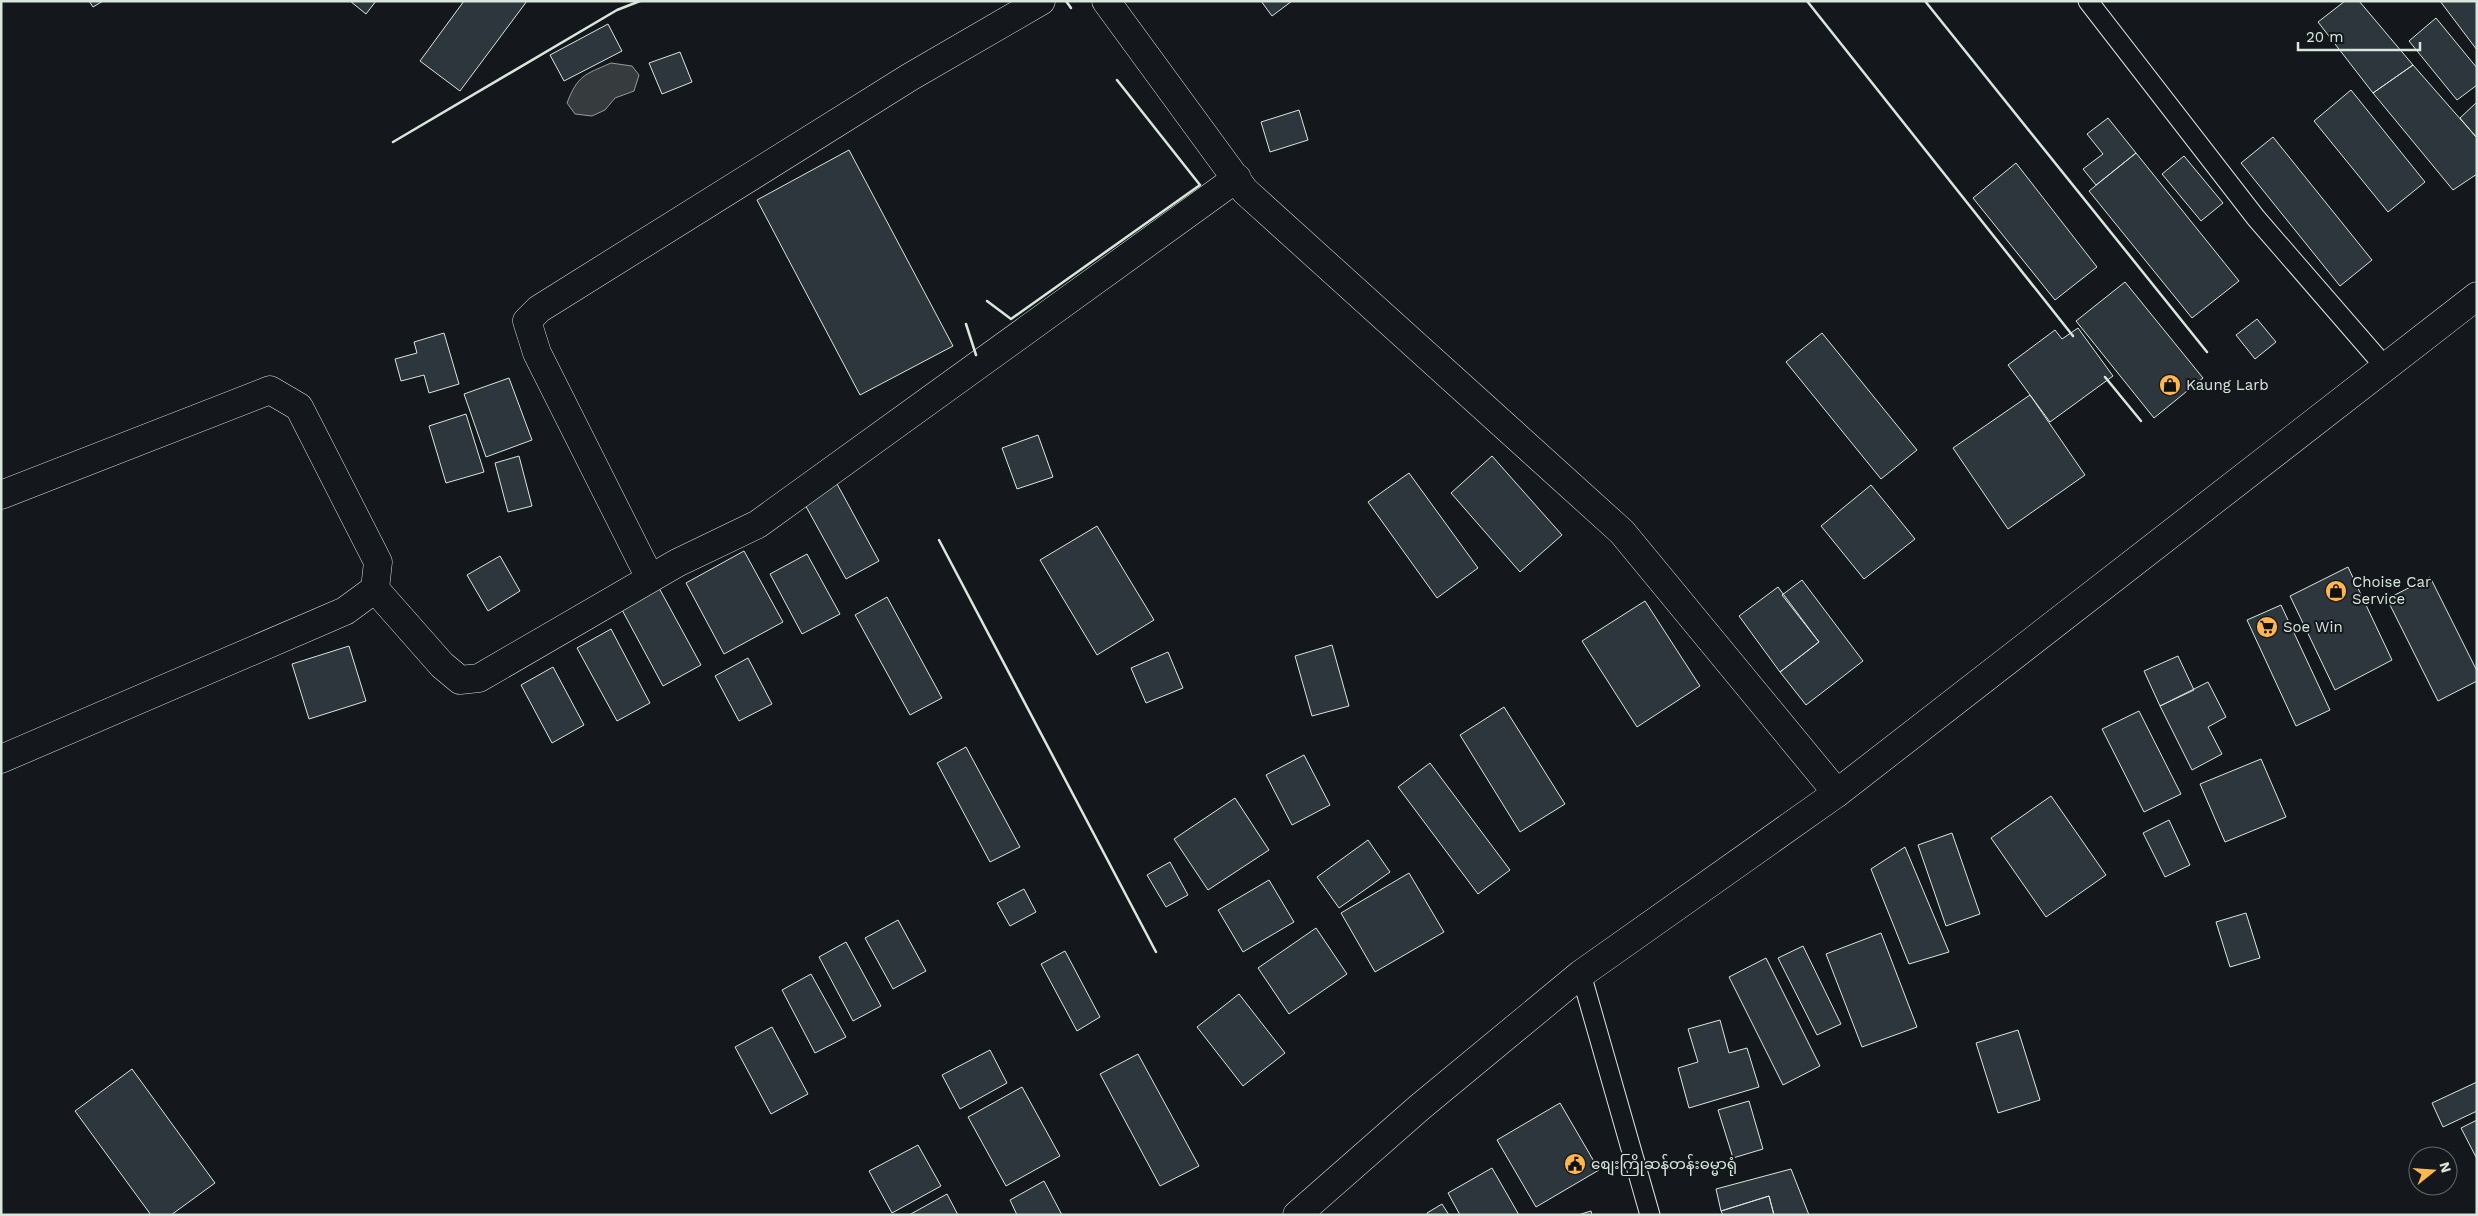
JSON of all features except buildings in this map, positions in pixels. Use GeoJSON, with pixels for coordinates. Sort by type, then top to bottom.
{"type":"FeatureCollection","features":[{"type":"Feature","properties":{"kind":"main road"},"geometry":{"type":"LineString","coordinates":[[650,578],[537,353],[527,321],[540,309],[910,77],[1041,1]]}},
{"type":"Feature","properties":{"kind":"main road"},"geometry":{"type":"LineString","coordinates":[[1106,1],[1245,191],[1622,532],[1837,793]]}},
{"type":"Feature","properties":{"kind":"main road"},"geometry":{"type":"LineString","coordinates":[[375,588],[442,665],[460,680],[479,678],[650,578],[758,524],[1237,178]]}},
{"type":"Feature","properties":{"kind":"main road"},"geometry":{"type":"LineString","coordinates":[[1300,1214],[1420,1107],[1581,974],[1837,793],[2477,296]]}},
{"type":"Feature","properties":{"kind":"main road"},"geometry":{"type":"LineString","coordinates":[[1,495],[270,390],[299,407],[378,562],[375,588],[345,611],[1,759]]}},
{"type":"Feature","properties":{"kind":"lane"},"geometry":{"type":"LineString","coordinates":[[2088,1],[2256,218],[2386,368]]}},
{"type":"Feature","properties":{"kind":"lane"},"geometry":{"type":"LineString","coordinates":[[1581,974],[1650,1215]]}},
{"type":"Feature","properties":{"kind":"shaded area"},"geometry":{"type":"Polygon","coordinates":[[[611,63],[632,66],[639,75],[634,91],[615,98],[605,110],[592,116],[575,114],[567,103],[579,81],[588,74],[611,63]]]}},
{"type":"Feature","properties":{"kind":"wall"},"geometry":{"type":"LineString","coordinates":[[393,142],[617,10],[640,1]]}},
{"type":"Feature","properties":{"kind":"wall"},"geometry":{"type":"LineString","coordinates":[[1066,1],[1071,8]]}},
{"type":"Feature","properties":{"kind":"wall"},"geometry":{"type":"LineString","coordinates":[[1807,1],[2073,336]]}},
{"type":"Feature","properties":{"kind":"wall"},"geometry":{"type":"LineString","coordinates":[[1925,1],[2207,352]]}},
{"type":"Feature","properties":{"kind":"wall"},"geometry":{"type":"LineString","coordinates":[[987,301],[1011,319],[1200,185],[1117,80]]}},
{"type":"Feature","properties":{"kind":"wall"},"geometry":{"type":"LineString","coordinates":[[966,324],[976,355]]}},
{"type":"Feature","properties":{"kind":"wall"},"geometry":{"type":"LineString","coordinates":[[2105,377],[2141,421]]}},
{"type":"Feature","properties":{"kind":"wall"},"geometry":{"type":"LineString","coordinates":[[939,540],[1156,952]]}},
{"type":"Feature","properties":{"kind":"place","name":"Kaung Larb"},"geometry":{"type":"Point","coordinates":[2170,385]}},
{"type":"Feature","properties":{"kind":"place","name":"Choise Car Service"},"geometry":{"type":"Point","coordinates":[2336,591]}},
{"type":"Feature","properties":{"kind":"place","name":"Soe Win"},"geometry":{"type":"Point","coordinates":[2267,627]}},
{"type":"Feature","properties":{"kind":"place","name":"စျေးကြိုဆန်တန်းဓမ္မာရုံ"},"geometry":{"type":"Point","coordinates":[1575,1164]}}]}
